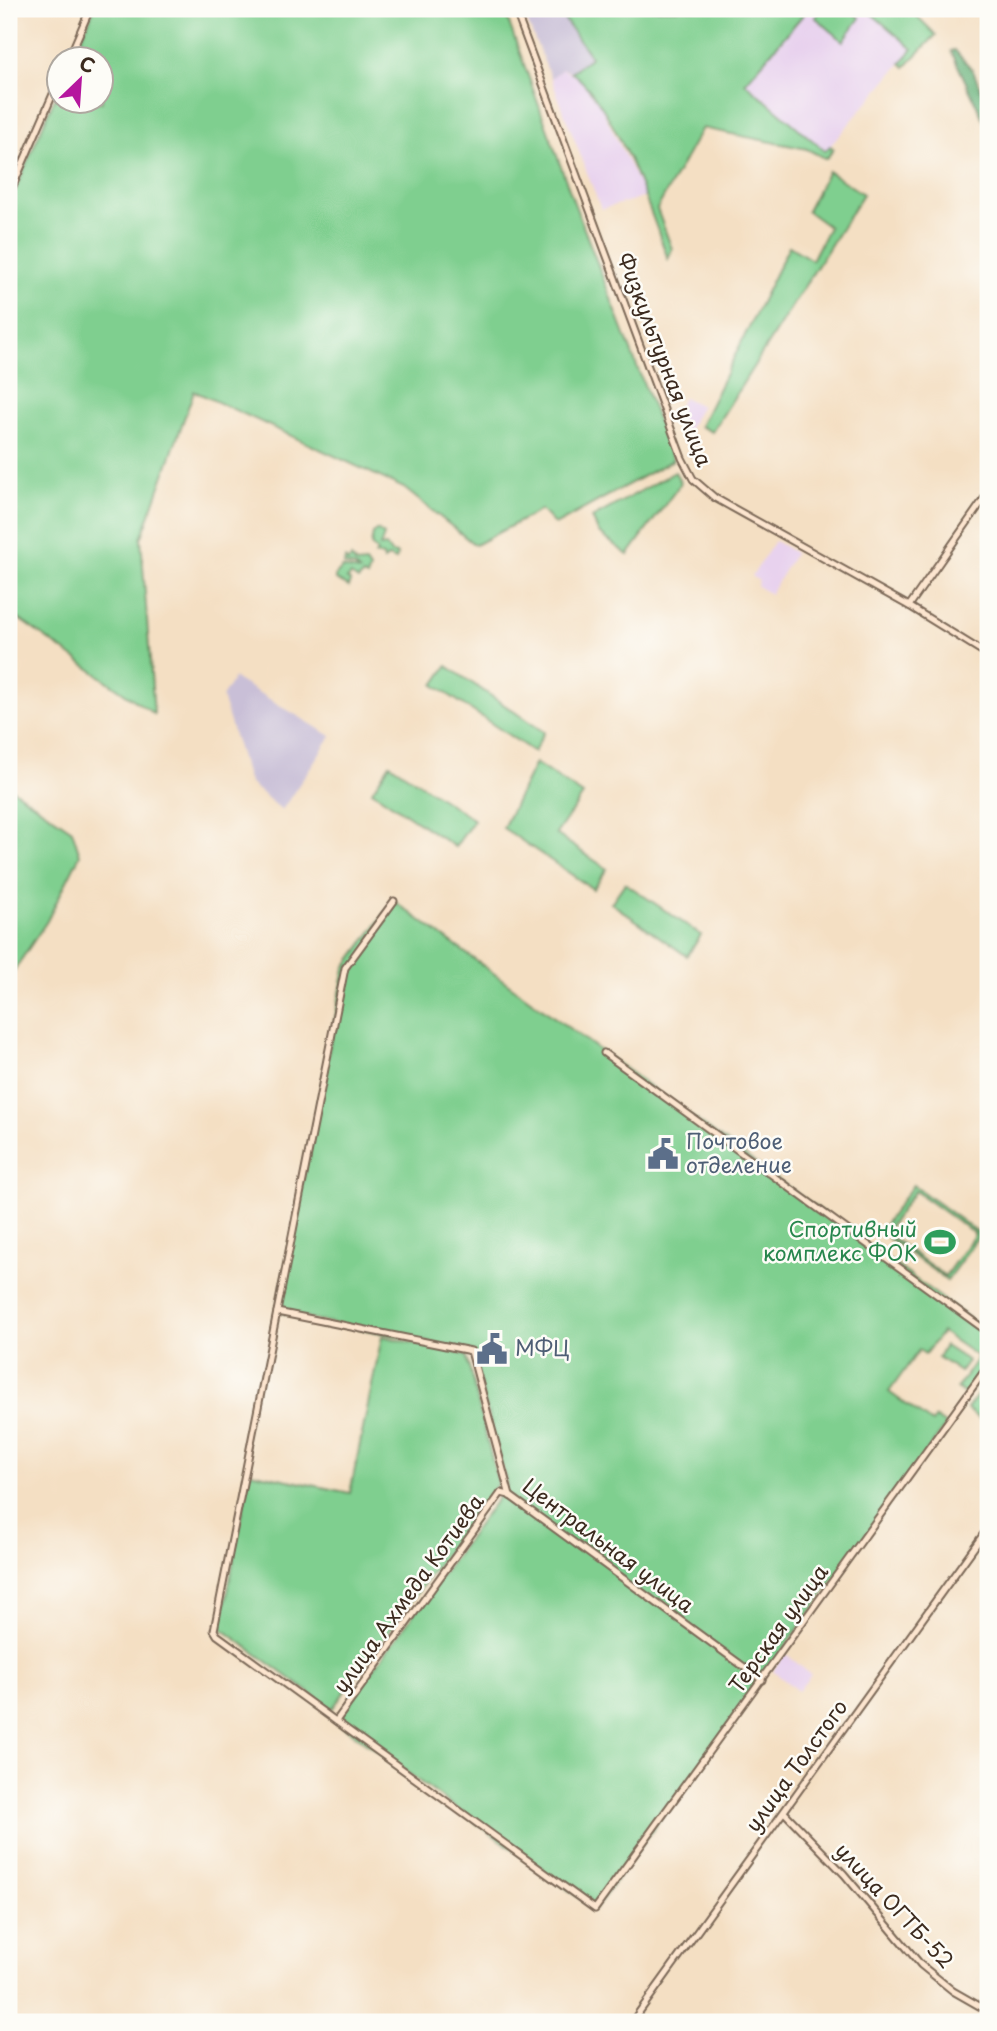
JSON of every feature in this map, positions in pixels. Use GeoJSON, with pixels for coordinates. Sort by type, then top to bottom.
{"type":"FeatureCollection","features":[{"type":"Feature","properties":{"kind":"street"},"geometry":{"type":"LineString","coordinates":[[74,46],[90,9]]}},
{"type":"Feature","properties":{"kind":"street","name":"Физкультурная улица"},"geometry":{"type":"LineString","coordinates":[[515,9],[682,458],[693,480],[735,510],[909,606],[988,655]]}},
{"type":"Feature","properties":{"kind":"street"},"geometry":{"type":"LineString","coordinates":[[9,195],[46,110]]}},
{"type":"Feature","properties":{"kind":"street"},"geometry":{"type":"LineString","coordinates":[[909,606],[988,493]]}},
{"type":"Feature","properties":{"kind":"street"},"geometry":{"type":"LineString","coordinates":[[336,1721],[215,1630],[345,968],[394,901]]}},
{"type":"Feature","properties":{"kind":"street"},"geometry":{"type":"LineString","coordinates":[[604,1053],[988,1332]]}},
{"type":"Feature","properties":{"kind":"street","name":"Центральная улица"},"geometry":{"type":"LineString","coordinates":[[277,1312],[471,1351],[510,1496],[762,1680]]}},
{"type":"Feature","properties":{"kind":"street","name":"Терская улица"},"geometry":{"type":"LineString","coordinates":[[336,1721],[595,1909],[988,1366]]}},
{"type":"Feature","properties":{"kind":"street","name":"улица Ахмеда Котиева"},"geometry":{"type":"LineString","coordinates":[[336,1721],[507,1485]]}},
{"type":"Feature","properties":{"kind":"street"},"geometry":{"type":"LineString","coordinates":[[501,1493],[510,1496]]}},
{"type":"Feature","properties":{"kind":"street","name":"улица Толстого"},"geometry":{"type":"LineString","coordinates":[[632,2022],[988,1528]]}},
{"type":"Feature","properties":{"kind":"street","name":"улица ОГТБ-52"},"geometry":{"type":"LineString","coordinates":[[784,1812],[844,1874],[921,1965],[953,1991],[988,2011]]}},
{"type":"Feature","properties":{"kind":"shaded area"},"geometry":{"type":"Polygon","coordinates":[[[522,9],[557,9],[591,57],[571,72],[562,69],[551,78],[522,9]]]}},
{"type":"Feature","properties":{"kind":"shaded area"},"geometry":{"type":"Polygon","coordinates":[[[809,9],[866,9],[913,49],[825,152],[745,83],[809,9]]]}},
{"type":"Feature","properties":{"kind":"shaded area"},"geometry":{"type":"Polygon","coordinates":[[[562,69],[579,78],[600,105],[645,197],[601,209],[551,78],[562,69]]]}},
{"type":"Feature","properties":{"kind":"shaded area"},"geometry":{"type":"Polygon","coordinates":[[[683,397],[701,406],[687,432],[684,430],[681,434],[673,417],[683,397]]]}},
{"type":"Feature","properties":{"kind":"shaded area"},"geometry":{"type":"Polygon","coordinates":[[[775,541],[795,553],[770,594],[757,586],[759,581],[752,576],[775,541]]]}},
{"type":"Feature","properties":{"kind":"shaded area"},"geometry":{"type":"Polygon","coordinates":[[[234,678],[331,736],[282,810],[249,783],[222,697],[234,678]]]}},
{"type":"Feature","properties":{"kind":"shaded area"},"geometry":{"type":"Polygon","coordinates":[[[785,1653],[811,1675],[798,1691],[773,1671],[785,1653]]]}},
{"type":"Feature","properties":{"kind":"green space"},"geometry":{"type":"Polygon","coordinates":[[[94,9],[504,9],[573,200],[673,460],[555,525],[541,510],[475,545],[404,488],[194,391],[141,539],[154,714],[9,612],[9,204],[47,116],[116,116],[116,46],[78,46],[94,9]]]}},
{"type":"Feature","properties":{"kind":"green space"},"geometry":{"type":"Polygon","coordinates":[[[557,9],[807,10],[745,83],[825,151],[830,146],[834,149],[826,159],[807,149],[702,128],[657,209],[672,249],[668,259],[641,186],[616,131],[587,87],[571,72],[591,57],[557,9]]]}},
{"type":"Feature","properties":{"kind":"green space"},"geometry":{"type":"Polygon","coordinates":[[[822,9],[859,9],[855,14],[860,18],[843,41],[815,17],[822,9]]]}},
{"type":"Feature","properties":{"kind":"green space"},"geometry":{"type":"Polygon","coordinates":[[[866,9],[910,9],[936,35],[905,67],[901,63],[913,49],[866,9]]]}},
{"type":"Feature","properties":{"kind":"green space"},"geometry":{"type":"Polygon","coordinates":[[[955,50],[972,69],[982,92],[988,129],[951,51],[955,50]]]}},
{"type":"Feature","properties":{"kind":"green space"},"geometry":{"type":"Polygon","coordinates":[[[828,171],[863,194],[712,432],[700,426],[789,246],[812,260],[829,227],[807,211],[828,171]]]}},
{"type":"Feature","properties":{"kind":"green space"},"geometry":{"type":"Polygon","coordinates":[[[675,472],[681,483],[628,555],[599,533],[592,518],[675,472]]]}},
{"type":"Feature","properties":{"kind":"green space"},"geometry":{"type":"Polygon","coordinates":[[[377,530],[384,535],[380,547],[386,546],[391,553],[397,554],[396,560],[388,557],[384,560],[383,556],[375,555],[377,552],[371,545],[373,534],[377,530]]]}},
{"type":"Feature","properties":{"kind":"green space"},"geometry":{"type":"Polygon","coordinates":[[[351,558],[356,564],[366,563],[370,569],[367,577],[363,575],[358,580],[351,575],[347,579],[350,581],[349,587],[336,580],[335,576],[342,568],[359,571],[355,567],[344,565],[345,559],[348,562],[351,558]]]}},
{"type":"Feature","properties":{"kind":"green space"},"geometry":{"type":"Polygon","coordinates":[[[447,666],[544,732],[534,752],[434,685],[447,666]]]}},
{"type":"Feature","properties":{"kind":"green space"},"geometry":{"type":"Polygon","coordinates":[[[535,763],[583,795],[556,834],[607,869],[593,889],[503,828],[535,763]]]}},
{"type":"Feature","properties":{"kind":"green space"},"geometry":{"type":"Polygon","coordinates":[[[390,764],[474,820],[455,847],[372,791],[390,764]]]}},
{"type":"Feature","properties":{"kind":"green space"},"geometry":{"type":"Polygon","coordinates":[[[9,787],[72,830],[80,855],[47,921],[9,978],[9,787]]]}},
{"type":"Feature","properties":{"kind":"green space"},"geometry":{"type":"Polygon","coordinates":[[[625,883],[701,935],[687,956],[611,903],[625,883]]]}},
{"type":"Feature","properties":{"kind":"green space"},"geometry":{"type":"Polygon","coordinates":[[[394,901],[988,1332],[988,1366],[967,1396],[957,1388],[978,1357],[942,1332],[925,1354],[919,1350],[889,1392],[932,1423],[936,1418],[946,1425],[595,1909],[336,1721],[507,1485],[471,1351],[277,1312],[345,968],[394,901]]]}},
{"type":"Feature","properties":{"kind":"green space"},"geometry":{"type":"Polygon","coordinates":[[[913,1185],[980,1234],[947,1280],[888,1238],[890,1236],[945,1276],[975,1234],[915,1191],[884,1234],[880,1231],[913,1185]]]}},
{"type":"Feature","properties":{"kind":"green space"},"geometry":{"type":"Polygon","coordinates":[[[382,1336],[466,1355],[498,1483],[332,1709],[221,1628],[250,1472],[350,1493],[382,1336]]]}},
{"type":"Feature","properties":{"kind":"green space"},"geometry":{"type":"Polygon","coordinates":[[[945,1346],[968,1361],[960,1372],[938,1357],[945,1346]]]}},
{"type":"Feature","properties":{"kind":"green space"},"geometry":{"type":"Polygon","coordinates":[[[988,1381],[988,1426],[967,1409],[988,1381]]]}},
{"type":"Feature","properties":{"kind":"place","name":"Почтовое отделение"},"geometry":{"type":"Point","coordinates":[663,1154]}},
{"type":"Feature","properties":{"kind":"place","name":"Спортивный комплекс ФОК"},"geometry":{"type":"Point","coordinates":[940,1242]}},
{"type":"Feature","properties":{"kind":"place","name":"МФЦ"},"geometry":{"type":"Point","coordinates":[492,1349]}}]}
